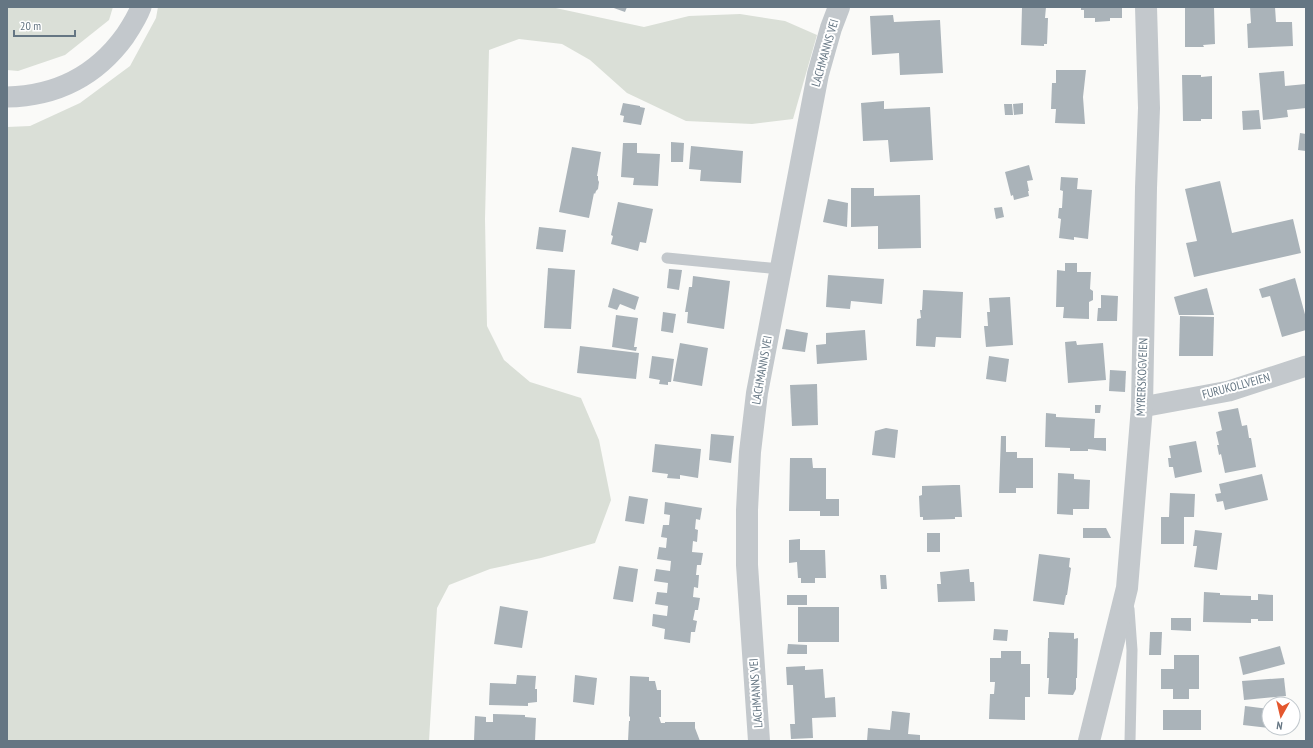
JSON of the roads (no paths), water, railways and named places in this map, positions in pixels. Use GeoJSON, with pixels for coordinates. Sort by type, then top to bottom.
{"type":"FeatureCollection","features":[{"type":"Feature","properties":{"kind":"street"},"geometry":{"type":"LineString","coordinates":[[7,97],[34,95],[72,83],[88,73],[104,62],[117,48],[133,25],[141,7]]}},
{"type":"Feature","properties":{"kind":"street","name":"LACHMANNS VEI"},"geometry":{"type":"LineString","coordinates":[[760,741],[747,565],[747,510],[750,452],[756,401],[818,74],[823,54],[839,7]]}},
{"type":"Feature","properties":{"kind":"street","name":"MYRERSKOGVEIEN"},"geometry":{"type":"LineString","coordinates":[[1089,741],[1127,588],[1142,407],[1149,108],[1146,7]]}},
{"type":"Feature","properties":{"kind":"street","name":"FURUKOLLVEIEN"},"geometry":{"type":"LineString","coordinates":[[1142,407],[1229,391],[1306,366]]}},
{"type":"Feature","properties":{"kind":"lane"},"geometry":{"type":"LineString","coordinates":[[666,258],[780,269]]}},
{"type":"Feature","properties":{"kind":"lane"},"geometry":{"type":"LineString","coordinates":[[1127,588],[1132,650],[1130,741]]}}]}
